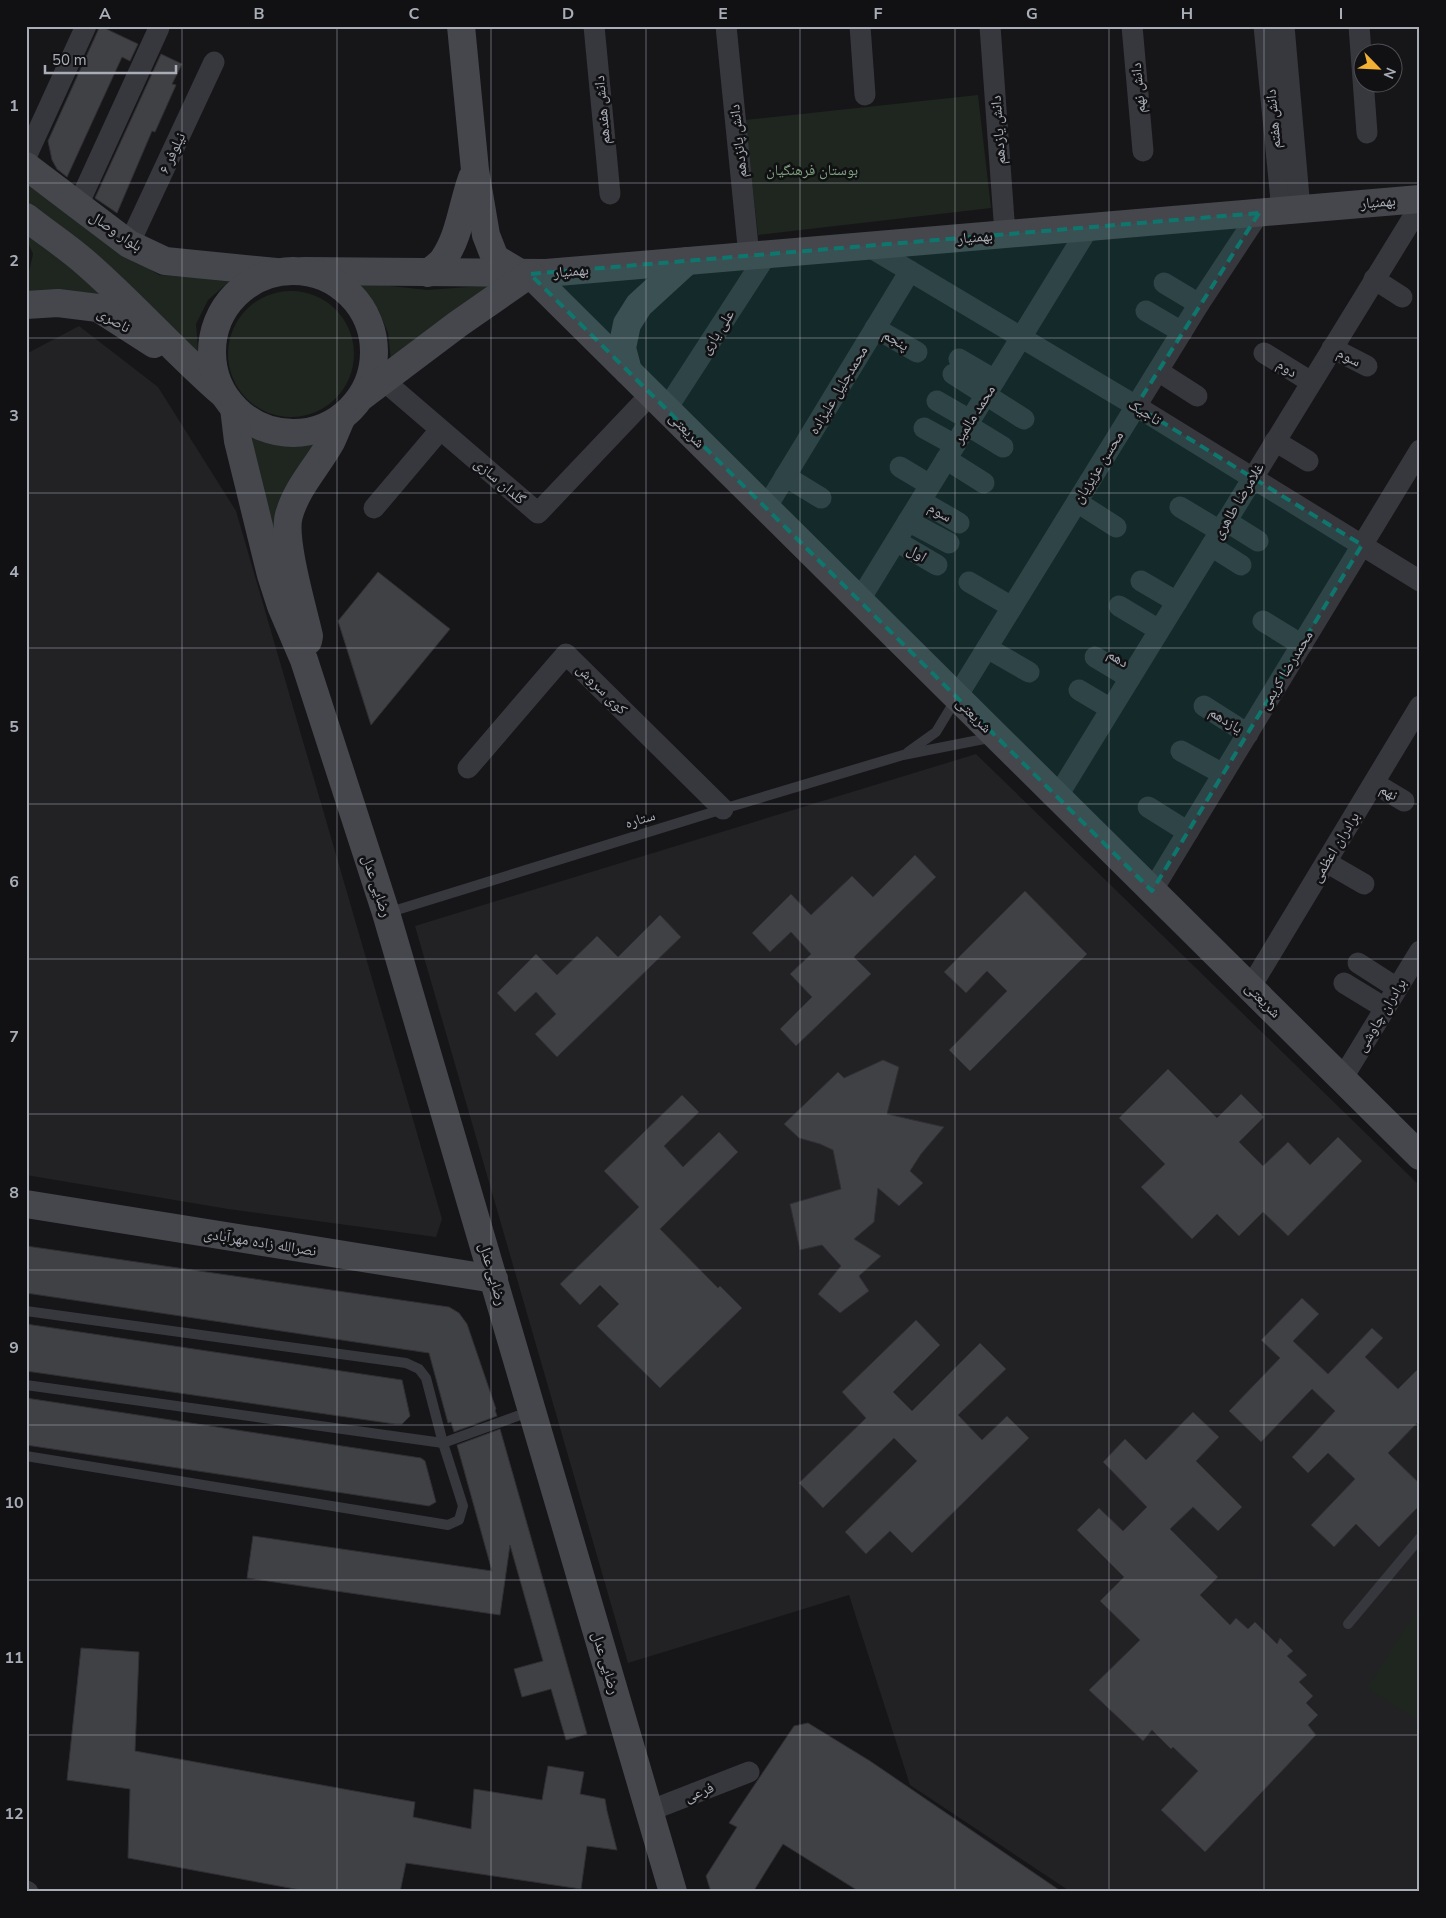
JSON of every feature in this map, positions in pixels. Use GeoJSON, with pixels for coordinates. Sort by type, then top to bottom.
{"type":"FeatureCollection","features":[{"type":"Feature","properties":{"kind":"main road","name":"شریعتی"},"geometry":{"type":"LineString","coordinates":[[461,26],[475,170],[486,235],[495,258],[537,275],[625,355],[959,693],[999,740],[1060,792],[1344,1075],[1420,1156]]}},
{"type":"Feature","properties":{"kind":"main road","name":"بلوار وصال"},"geometry":{"type":"LineString","coordinates":[[26,166],[129,244],[164,261],[290,272]]}},
{"type":"Feature","properties":{"kind":"main road"},"geometry":{"type":"LineString","coordinates":[[428,273],[442,260],[456,236],[464,199],[475,170]]}},
{"type":"Feature","properties":{"kind":"main road","name":"بهمنیار"},"geometry":{"type":"LineString","coordinates":[[290,272],[537,275],[1420,199]]}},
{"type":"Feature","properties":{"kind":"main road"},"geometry":{"type":"LineString","coordinates":[[26,217],[86,263],[127,301],[240,415],[264,428],[291,434],[318,430],[342,417],[361,397],[458,324],[537,275]]}},
{"type":"Feature","properties":{"kind":"main road"},"geometry":{"type":"LineString","coordinates":[[625,355],[627,324],[640,305],[658,286],[687,261]]}},
{"type":"Feature","properties":{"kind":"main road"},"geometry":{"type":"LineString","coordinates":[[228,401],[213,370],[212,344],[218,319],[233,297],[253,281],[290,272],[330,279],[352,295],[367,318],[374,345],[372,372],[361,397]]}},
{"type":"Feature","properties":{"kind":"main road","name":"ناصری"},"geometry":{"type":"LineString","coordinates":[[26,305],[58,303],[98,308],[193,367]]}},
{"type":"Feature","properties":{"kind":"main road","name":"رضایی عدل"},"geometry":{"type":"LineString","coordinates":[[228,401],[271,575],[304,660],[386,913],[673,1892]]}},
{"type":"Feature","properties":{"kind":"main road"},"geometry":{"type":"LineString","coordinates":[[304,660],[309,636],[288,540],[288,516],[301,488],[331,442],[342,417]]}},
{"type":"Feature","properties":{"kind":"main road","name":"نصرالله زاده مهرآبادی"},"geometry":{"type":"LineString","coordinates":[[26,1204],[494,1279]]}},
{"type":"Feature","properties":{"kind":"street"},"geometry":{"type":"LineString","coordinates":[[26,157],[86,26]]}},
{"type":"Feature","properties":{"kind":"street","name":"دانش هفدهم"},"geometry":{"type":"LineString","coordinates":[[594,26],[610,194]]}},
{"type":"Feature","properties":{"kind":"street","name":"دانش پانزدهم"},"geometry":{"type":"LineString","coordinates":[[726,26],[758,255]]}},
{"type":"Feature","properties":{"kind":"street"},"geometry":{"type":"LineString","coordinates":[[860,26],[866,96]]}},
{"type":"Feature","properties":{"kind":"street","name":"دانش یازدهم"},"geometry":{"type":"LineString","coordinates":[[990,26],[1005,234]]}},
{"type":"Feature","properties":{"kind":"street","name":"دانش نهم"},"geometry":{"type":"LineString","coordinates":[[1132,26],[1143,151]]}},
{"type":"Feature","properties":{"kind":"street","name":"دانش هفتم"},"geometry":{"type":"LineString","coordinates":[[1264,26],[1280,211]]}},
{"type":"Feature","properties":{"kind":"street","name":"دانش هفتم"},"geometry":{"type":"LineString","coordinates":[[1280,211],[1284,26]]}},
{"type":"Feature","properties":{"kind":"street"},"geometry":{"type":"LineString","coordinates":[[1359,26],[1367,133]]}},
{"type":"Feature","properties":{"kind":"street"},"geometry":{"type":"LineString","coordinates":[[78,205],[159,28]]}},
{"type":"Feature","properties":{"kind":"street","name":"نیلوفر ۶"},"geometry":{"type":"LineString","coordinates":[[129,244],[214,62]]}},
{"type":"Feature","properties":{"kind":"street","name":"غلامرضا طاهری"},"geometry":{"type":"LineString","coordinates":[[1060,792],[1374,278],[1420,206]]}},
{"type":"Feature","properties":{"kind":"street","name":"محسن عزیزیان"},"geometry":{"type":"LineString","coordinates":[[959,693],[1199,304],[1280,211]]}},
{"type":"Feature","properties":{"kind":"street","name":"محمد مالمیر"},"geometry":{"type":"LineString","coordinates":[[862,596],[1089,227]]}},
{"type":"Feature","properties":{"kind":"street","name":"تاجیک"},"geometry":{"type":"LineString","coordinates":[[868,246],[1136,406],[1420,581]]}},
{"type":"Feature","properties":{"kind":"street","name":"علی یاری"},"geometry":{"type":"LineString","coordinates":[[668,400],[758,255]]}},
{"type":"Feature","properties":{"kind":"street","name":"محمدجلیل علیزاده"},"geometry":{"type":"LineString","coordinates":[[770,501],[910,271]]}},
{"type":"Feature","properties":{"kind":"street"},"geometry":{"type":"LineString","coordinates":[[1374,278],[1402,297]]}},
{"type":"Feature","properties":{"kind":"street"},"geometry":{"type":"LineString","coordinates":[[1164,282],[1199,304]]}},
{"type":"Feature","properties":{"kind":"street"},"geometry":{"type":"LineString","coordinates":[[1146,311],[1182,332]]}},
{"type":"Feature","properties":{"kind":"street","name":"پنجم"},"geometry":{"type":"LineString","coordinates":[[875,328],[917,352]]}},
{"type":"Feature","properties":{"kind":"street","name":"سوم"},"geometry":{"type":"LineString","coordinates":[[1332,348],[1366,366]]}},
{"type":"Feature","properties":{"kind":"street","name":"دوم"},"geometry":{"type":"LineString","coordinates":[[1264,353],[1311,382]]}},
{"type":"Feature","properties":{"kind":"street"},"geometry":{"type":"LineString","coordinates":[[956,367],[990,387],[1024,419]]}},
{"type":"Feature","properties":{"kind":"street"},"geometry":{"type":"LineString","coordinates":[[1158,371],[1197,396]]}},
{"type":"Feature","properties":{"kind":"street","name":"گلدان سازی"},"geometry":{"type":"LineString","coordinates":[[383,380],[538,513],[668,400]]}},
{"type":"Feature","properties":{"kind":"street"},"geometry":{"type":"LineString","coordinates":[[937,401],[1003,447]]}},
{"type":"Feature","properties":{"kind":"street"},"geometry":{"type":"LineString","coordinates":[[924,428],[984,483]]}},
{"type":"Feature","properties":{"kind":"street"},"geometry":{"type":"LineString","coordinates":[[374,508],[440,430]]}},
{"type":"Feature","properties":{"kind":"street"},"geometry":{"type":"LineString","coordinates":[[1275,441],[1308,461]]}},
{"type":"Feature","properties":{"kind":"street","name":"محمدرضا کریمی"},"geometry":{"type":"LineString","coordinates":[[1155,887],[1419,453]]}},
{"type":"Feature","properties":{"kind":"street","name":"سوم"},"geometry":{"type":"LineString","coordinates":[[900,467],[958,523]]}},
{"type":"Feature","properties":{"kind":"street"},"geometry":{"type":"LineString","coordinates":[[786,476],[821,498]]}},
{"type":"Feature","properties":{"kind":"street"},"geometry":{"type":"LineString","coordinates":[[1077,502],[1116,528]]}},
{"type":"Feature","properties":{"kind":"street"},"geometry":{"type":"LineString","coordinates":[[1180,507],[1219,532],[1258,541]]}},
{"type":"Feature","properties":{"kind":"street"},"geometry":{"type":"LineString","coordinates":[[908,521],[949,544]]}},
{"type":"Feature","properties":{"kind":"street"},"geometry":{"type":"LineString","coordinates":[[1219,532],[1241,565]]}},
{"type":"Feature","properties":{"kind":"street","name":"اول"},"geometry":{"type":"LineString","coordinates":[[896,541],[937,565]]}},
{"type":"Feature","properties":{"kind":"street"},"geometry":{"type":"LineString","coordinates":[[1141,581],[1177,602]]}},
{"type":"Feature","properties":{"kind":"street"},"geometry":{"type":"LineString","coordinates":[[969,582],[1012,607]]}},
{"type":"Feature","properties":{"kind":"street"},"geometry":{"type":"LineString","coordinates":[[1119,606],[1160,630]]}},
{"type":"Feature","properties":{"kind":"street"},"geometry":{"type":"LineString","coordinates":[[1263,621],[1302,645]]}},
{"type":"Feature","properties":{"kind":"street"},"geometry":{"type":"LineString","coordinates":[[987,648],[1029,672]]}},
{"type":"Feature","properties":{"kind":"street"},"geometry":{"type":"LineString","coordinates":[[1098,652],[1132,674]]}},
{"type":"Feature","properties":{"kind":"street","name":"کوی سروش"},"geometry":{"type":"LineString","coordinates":[[468,768],[566,654],[723,809]]}},
{"type":"Feature","properties":{"kind":"street"},"geometry":{"type":"LineString","coordinates":[[1079,690],[1111,709]]}},
{"type":"Feature","properties":{"kind":"street","name":"یازدهم"},"geometry":{"type":"LineString","coordinates":[[1204,706],[1248,734]]}},
{"type":"Feature","properties":{"kind":"street","name":"برادران اعظمی"},"geometry":{"type":"LineString","coordinates":[[1252,984],[1420,706]]}},
{"type":"Feature","properties":{"kind":"street"},"geometry":{"type":"LineString","coordinates":[[1181,751],[1223,774]]}},
{"type":"Feature","properties":{"kind":"street","name":"نهم"},"geometry":{"type":"LineString","coordinates":[[1374,783],[1404,801]]}},
{"type":"Feature","properties":{"kind":"street"},"geometry":{"type":"LineString","coordinates":[[1148,807],[1188,832]]}},
{"type":"Feature","properties":{"kind":"street"},"geometry":{"type":"LineString","coordinates":[[1326,862],[1364,884]]}},
{"type":"Feature","properties":{"kind":"street"},"geometry":{"type":"LineString","coordinates":[[1358,963],[1397,988]]}},
{"type":"Feature","properties":{"kind":"street","name":"برادران چاوشی"},"geometry":{"type":"LineString","coordinates":[[1344,1075],[1397,988],[1416,965]]}},
{"type":"Feature","properties":{"kind":"street"},"geometry":{"type":"LineString","coordinates":[[1344,983],[1385,1008]]}},
{"type":"Feature","properties":{"kind":"street","name":"فرعی"},"geometry":{"type":"LineString","coordinates":[[649,1811],[748,1772]]}},
{"type":"Feature","properties":{"kind":"lane"},"geometry":{"type":"LineString","coordinates":[[832,558],[862,596]]}},
{"type":"Feature","properties":{"kind":"lane"},"geometry":{"type":"LineString","coordinates":[[959,693],[1060,792]]}},
{"type":"Feature","properties":{"kind":"lane","name":"ستاره"},"geometry":{"type":"LineString","coordinates":[[903,755],[936,732],[959,693]]}},
{"type":"Feature","properties":{"kind":"lane","name":"ستاره"},"geometry":{"type":"LineString","coordinates":[[386,913],[903,755],[984,738],[999,740]]}},
{"type":"Feature","properties":{"kind":"lane"},"geometry":{"type":"LineString","coordinates":[[1344,1075],[1420,1142]]}},
{"type":"Feature","properties":{"kind":"lane"},"geometry":{"type":"LineString","coordinates":[[26,1310],[406,1363],[419,1369],[426,1378],[443,1443],[463,1506],[458,1520],[448,1525],[26,1456]]}},
{"type":"Feature","properties":{"kind":"lane"},"geometry":{"type":"LineString","coordinates":[[26,1385],[443,1443],[532,1411]]}},
{"type":"Feature","properties":{"kind":"lane"},"geometry":{"type":"LineString","coordinates":[[1348,1624],[1420,1538]]}},
{"type":"Feature","properties":{"kind":"highlighted area"},"geometry":{"type":"Polygon","coordinates":[[[1259,213],[1136,406],[1362,545],[1152,891],[530,274],[1259,213]]]}},
{"type":"Feature","properties":{"kind":"shaded area"},"geometry":{"type":"Polygon","coordinates":[[[79,326],[158,387],[236,511],[442,1219],[436,1237],[228,1209],[26,1175],[26,354],[79,326]]]}},
{"type":"Feature","properties":{"kind":"shaded area"},"geometry":{"type":"Polygon","coordinates":[[[976,754],[1420,1186],[1420,1892],[1071,1892],[910,1785],[849,1595],[628,1663],[415,926],[976,754]]]}},
{"type":"Feature","properties":{"kind":"green space","name":"بوستان فرهنگیان"},"geometry":{"type":"Polygon","coordinates":[[[978,95],[991,208],[758,235],[745,120],[978,95]]]}},
{"type":"Feature","properties":{"kind":"green space"},"geometry":{"type":"Polygon","coordinates":[[[26,184],[106,241],[159,275],[231,280],[208,300],[196,324],[199,362],[26,208],[26,184]]]}},
{"type":"Feature","properties":{"kind":"green space"},"geometry":{"type":"Polygon","coordinates":[[[26,229],[124,307],[87,293],[55,290],[26,297],[26,279],[33,254],[26,238],[26,229]]]}},
{"type":"Feature","properties":{"kind":"green space"},"geometry":{"type":"Polygon","coordinates":[[[355,282],[427,290],[509,284],[476,300],[432,326],[391,361],[388,333],[378,309],[355,282]]]}},
{"type":"Feature","properties":{"kind":"green space"},"geometry":{"type":"Polygon","coordinates":[[[291,291],[315,296],[335,310],[349,330],[354,354],[349,378],[335,398],[315,412],[291,417],[267,412],[247,398],[233,378],[228,354],[233,330],[247,310],[267,296],[291,291]]]}},
{"type":"Feature","properties":{"kind":"green space"},"geometry":{"type":"Polygon","coordinates":[[[245,432],[274,444],[290,446],[321,442],[274,540],[245,432]]]}},
{"type":"Feature","properties":{"kind":"green space"},"geometry":{"type":"Polygon","coordinates":[[[1420,1606],[1420,1722],[1367,1688],[1420,1606]]]}},
{"type":"Feature","properties":{"kind":"building"},"geometry":{"type":"Polygon","coordinates":[[[100,26],[138,44],[130,61],[122,57],[67,177],[57,169],[52,160],[48,141],[100,26]]]}},
{"type":"Feature","properties":{"kind":"building"},"geometry":{"type":"Polygon","coordinates":[[[161,54],[182,64],[172,84],[176,85],[155,132],[152,131],[117,213],[95,198],[161,54]]]}},
{"type":"Feature","properties":{"kind":"building"},"geometry":{"type":"Polygon","coordinates":[[[378,572],[450,629],[371,725],[338,621],[378,572]]]}},
{"type":"Feature","properties":{"kind":"building"},"geometry":{"type":"Polygon","coordinates":[[[915,855],[936,877],[854,957],[871,974],[796,1046],[780,1029],[812,997],[790,974],[811,954],[791,932],[770,952],[752,933],[791,894],[811,915],[852,876],[873,897],[915,855]]]}},
{"type":"Feature","properties":{"kind":"building"},"geometry":{"type":"Polygon","coordinates":[[[1025,891],[1087,954],[970,1071],[949,1050],[1007,991],[987,971],[966,993],[944,972],[1025,891]]]}},
{"type":"Feature","properties":{"kind":"building"},"geometry":{"type":"Polygon","coordinates":[[[660,915],[681,937],[557,1057],[535,1034],[556,1014],[536,992],[515,1012],[497,993],[536,954],[557,975],[597,936],[618,957],[660,915]]]}},
{"type":"Feature","properties":{"kind":"building"},"geometry":{"type":"Polygon","coordinates":[[[883,1060],[899,1067],[887,1114],[944,1127],[921,1154],[910,1171],[923,1183],[899,1206],[878,1188],[874,1222],[854,1239],[881,1256],[859,1276],[869,1291],[840,1313],[818,1294],[841,1266],[822,1245],[800,1250],[790,1204],[841,1189],[833,1150],[799,1138],[784,1124],[838,1072],[844,1078],[883,1060]]]}},
{"type":"Feature","properties":{"kind":"building"},"geometry":{"type":"Polygon","coordinates":[[[1168,1069],[1217,1118],[1241,1094],[1264,1117],[1239,1142],[1263,1166],[1288,1142],[1310,1165],[1338,1137],[1362,1161],[1288,1236],[1263,1212],[1239,1236],[1217,1214],[1192,1239],[1141,1187],[1165,1164],[1119,1118],[1168,1069]]]}},
{"type":"Feature","properties":{"kind":"building"},"geometry":{"type":"Polygon","coordinates":[[[682,1095],[699,1112],[664,1146],[683,1167],[719,1132],[738,1152],[660,1229],[718,1288],[720,1286],[742,1308],[660,1388],[597,1326],[619,1304],[600,1285],[580,1305],[560,1284],[639,1207],[604,1171],[682,1095]]]}},
{"type":"Feature","properties":{"kind":"building"},"geometry":{"type":"Polygon","coordinates":[[[26,1246],[449,1307],[459,1313],[467,1324],[497,1416],[454,1432],[451,1422],[448,1423],[429,1353],[26,1293],[26,1246]]]}},
{"type":"Feature","properties":{"kind":"building"},"geometry":{"type":"Polygon","coordinates":[[[1302,1298],[1319,1314],[1293,1341],[1328,1374],[1372,1328],[1383,1338],[1365,1357],[1398,1389],[1420,1367],[1420,1420],[1388,1453],[1420,1484],[1420,1505],[1379,1547],[1356,1524],[1334,1547],[1311,1525],[1355,1479],[1328,1453],[1308,1473],[1292,1457],[1335,1411],[1312,1389],[1261,1442],[1229,1411],[1280,1358],[1261,1340],[1302,1298]]]}},
{"type":"Feature","properties":{"kind":"building"},"geometry":{"type":"Polygon","coordinates":[[[916,1320],[940,1345],[893,1392],[912,1411],[980,1343],[1006,1369],[958,1415],[982,1440],[1007,1416],[1029,1438],[912,1553],[890,1531],[866,1554],[845,1532],[917,1461],[894,1438],[823,1508],[799,1483],[866,1418],[842,1392],[916,1320]]]}},
{"type":"Feature","properties":{"kind":"building"},"geometry":{"type":"Polygon","coordinates":[[[26,1324],[402,1380],[410,1416],[402,1424],[395,1424],[26,1371],[26,1324]]]}},
{"type":"Feature","properties":{"kind":"building"},"geometry":{"type":"Polygon","coordinates":[[[26,1398],[421,1458],[425,1461],[436,1502],[429,1506],[26,1445],[26,1398]]]}},
{"type":"Feature","properties":{"kind":"building"},"geometry":{"type":"Polygon","coordinates":[[[1193,1412],[1219,1437],[1196,1461],[1242,1507],[1218,1531],[1193,1507],[1170,1529],[1218,1577],[1200,1595],[1230,1625],[1236,1618],[1248,1629],[1255,1622],[1277,1644],[1280,1638],[1293,1651],[1287,1656],[1307,1675],[1299,1682],[1313,1696],[1306,1703],[1318,1715],[1308,1725],[1316,1735],[1205,1852],[1161,1810],[1198,1771],[1173,1747],[1171,1749],[1152,1730],[1143,1741],[1089,1690],[1140,1640],[1100,1601],[1124,1577],[1077,1530],[1099,1508],[1123,1531],[1147,1507],[1103,1462],[1125,1439],[1146,1460],[1193,1412]]]}},
{"type":"Feature","properties":{"kind":"building"},"geometry":{"type":"Polygon","coordinates":[[[500,1429],[587,1734],[566,1740],[551,1689],[522,1697],[514,1669],[543,1661],[510,1545],[500,1615],[247,1578],[253,1536],[492,1571],[457,1445],[500,1429]]]}},
{"type":"Feature","properties":{"kind":"building"},"geometry":{"type":"Polygon","coordinates":[[[81,1648],[139,1652],[135,1751],[415,1802],[413,1817],[471,1829],[474,1789],[542,1800],[548,1766],[584,1772],[580,1794],[605,1799],[617,1850],[587,1846],[581,1889],[406,1863],[400,1892],[311,1892],[128,1858],[130,1789],[67,1780],[81,1648]]]}},
{"type":"Feature","properties":{"kind":"building"},"geometry":{"type":"Polygon","coordinates":[[[808,1723],[870,1761],[1062,1892],[860,1892],[783,1844],[753,1892],[711,1892],[706,1876],[737,1827],[729,1823],[794,1726],[808,1723]]]}}]}
